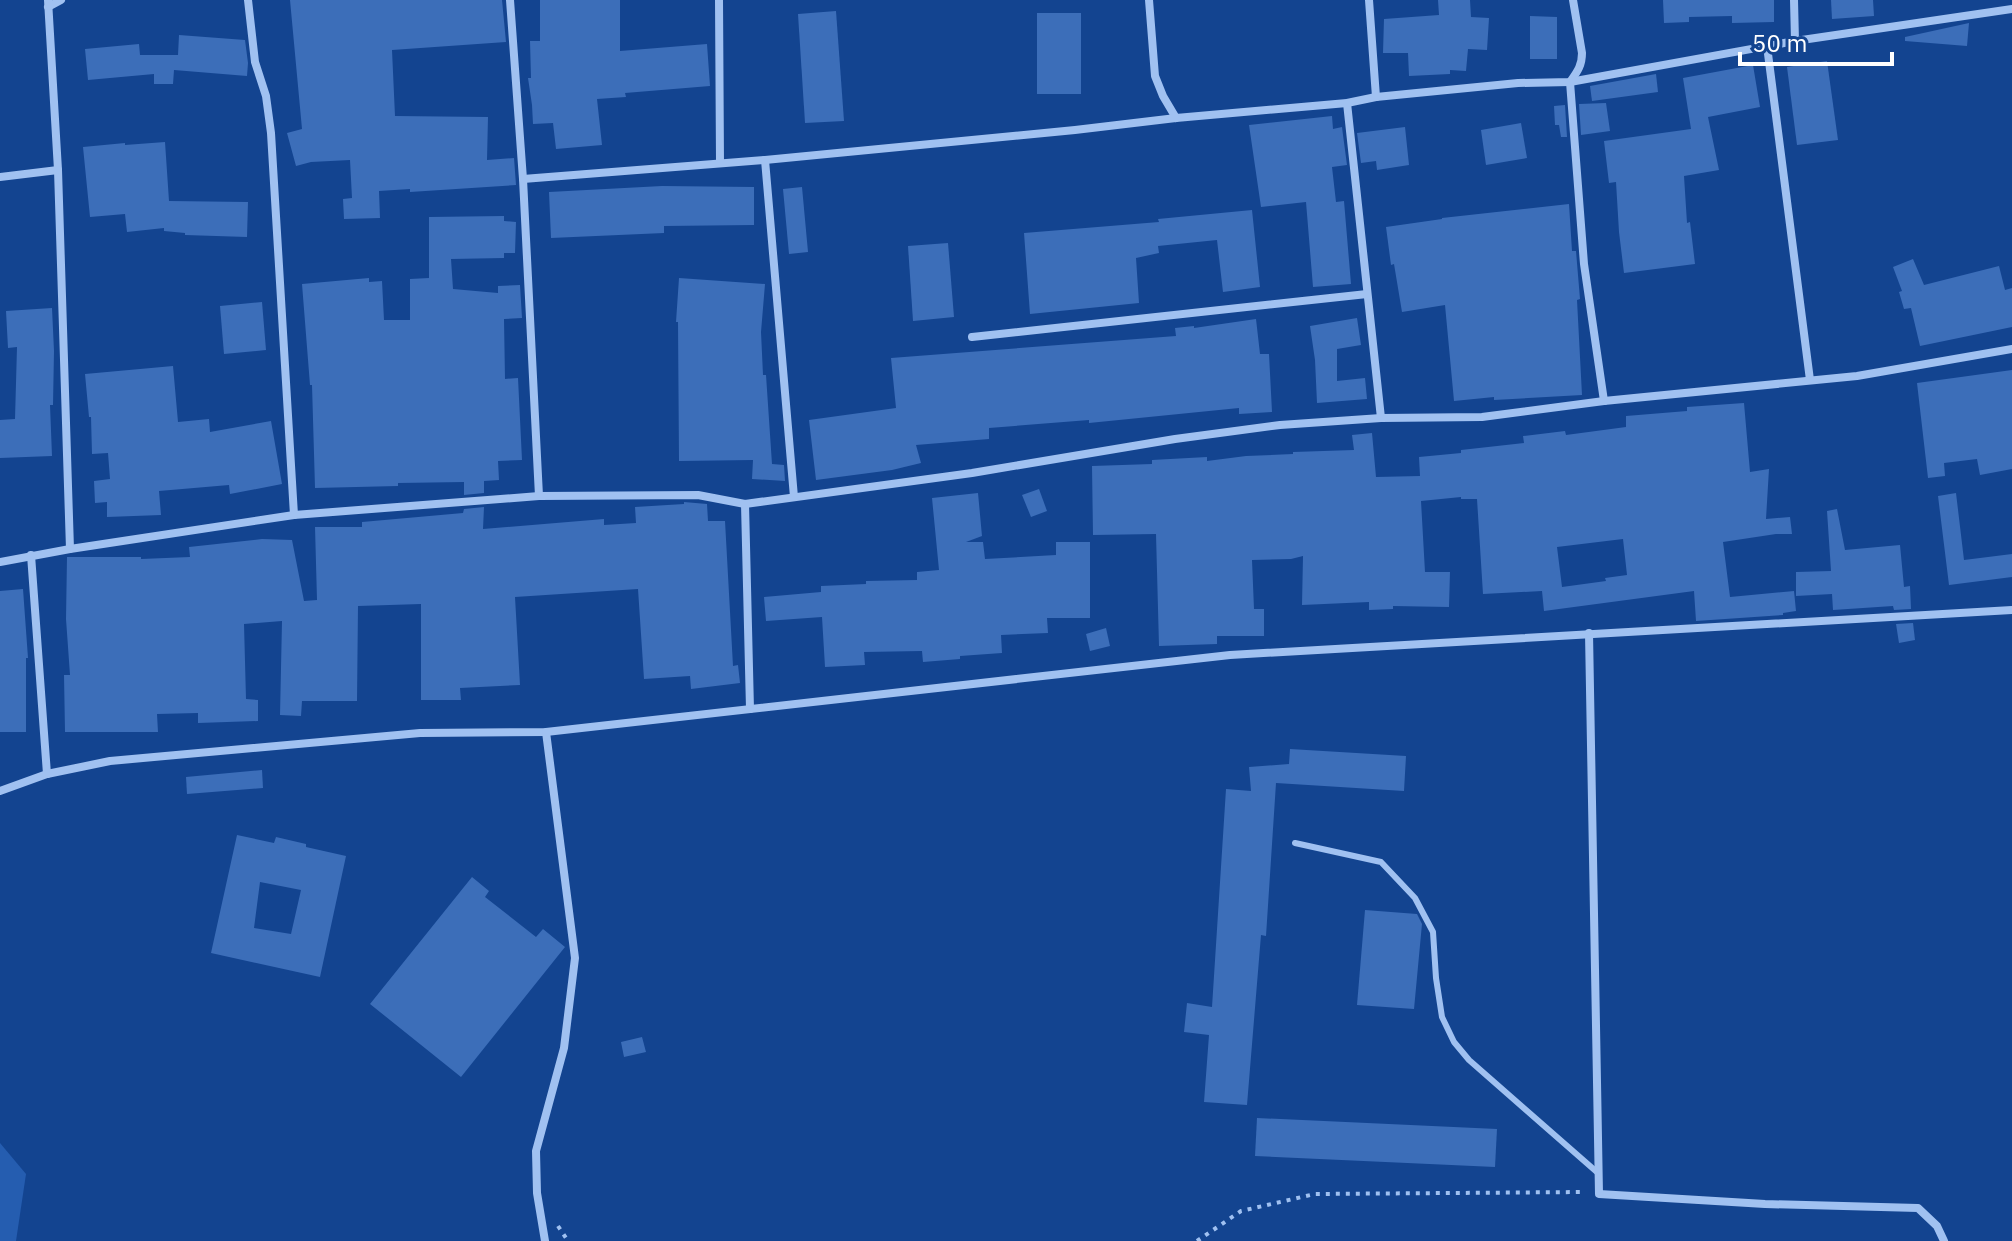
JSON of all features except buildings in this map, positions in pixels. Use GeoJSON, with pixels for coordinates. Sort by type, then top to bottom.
{"type":"FeatureCollection","features":[{"type":"Feature","properties":{"kind":"street"},"geometry":{"type":"LineString","coordinates":[[61,0],[48,3],[58,170],[70,549]]}},
{"type":"Feature","properties":{"kind":"street"},"geometry":{"type":"LineString","coordinates":[[248,0],[255,62],[266,96],[271,133],[294,515]]}},
{"type":"Feature","properties":{"kind":"street"},"geometry":{"type":"LineString","coordinates":[[510,0],[523,179],[539,496]]}},
{"type":"Feature","properties":{"kind":"street"},"geometry":{"type":"LineString","coordinates":[[719,0],[720,162]]}},
{"type":"Feature","properties":{"kind":"street"},"geometry":{"type":"LineString","coordinates":[[1149,0],[1155,76],[1176,118]]}},
{"type":"Feature","properties":{"kind":"street"},"geometry":{"type":"LineString","coordinates":[[1369,0],[1376,97]]}},
{"type":"Feature","properties":{"kind":"street"},"geometry":{"type":"LineString","coordinates":[[1573,0],[1582,62],[1570,82],[1584,264],[1604,401]]}},
{"type":"Feature","properties":{"kind":"street"},"geometry":{"type":"LineString","coordinates":[[1794,0],[1795,41]]}},
{"type":"Feature","properties":{"kind":"street"},"geometry":{"type":"LineString","coordinates":[[523,179],[1060,132],[1518,83],[1570,82],[1795,41],[2012,9]]}},
{"type":"Feature","properties":{"kind":"street"},"geometry":{"type":"LineString","coordinates":[[1767,46],[1810,380]]}},
{"type":"Feature","properties":{"kind":"street"},"geometry":{"type":"LineString","coordinates":[[1347,103],[1381,418]]}},
{"type":"Feature","properties":{"kind":"street"},"geometry":{"type":"LineString","coordinates":[[765,160],[794,497]]}},
{"type":"Feature","properties":{"kind":"street"},"geometry":{"type":"LineString","coordinates":[[0,177],[58,170]]}},
{"type":"Feature","properties":{"kind":"street"},"geometry":{"type":"LineString","coordinates":[[972,337],[1367,294]]}},
{"type":"Feature","properties":{"kind":"street"},"geometry":{"type":"LineString","coordinates":[[0,562],[294,515],[539,496],[698,495],[745,504],[972,473],[1280,425],[1381,418],[1482,417],[1604,401],[1857,376],[2012,349]]}},
{"type":"Feature","properties":{"kind":"street"},"geometry":{"type":"LineString","coordinates":[[745,504],[750,709]]}},
{"type":"Feature","properties":{"kind":"street"},"geometry":{"type":"LineString","coordinates":[[31,555],[47,774]]}},
{"type":"Feature","properties":{"kind":"street"},"geometry":{"type":"LineString","coordinates":[[0,791],[47,774],[110,761],[420,733],[546,732],[1230,655],[2012,610]]}},
{"type":"Feature","properties":{"kind":"street"},"geometry":{"type":"LineString","coordinates":[[1589,633],[1599,1194],[1765,1204],[1918,1208],[1937,1226],[1944,1241]]}},
{"type":"Feature","properties":{"kind":"street"},"geometry":{"type":"LineString","coordinates":[[545,1241],[537,1193],[536,1151],[564,1048],[575,958],[546,732]]}},
{"type":"Feature","properties":{"kind":"lane"},"geometry":{"type":"LineString","coordinates":[[1295,843],[1381,862],[1415,898],[1433,932],[1442,1017],[1454,1042],[1469,1060],[1598,1173]]}},
{"type":"Feature","properties":{"kind":"path"},"geometry":{"type":"LineString","coordinates":[[1197,1241],[1241,1211],[1315,1194],[1599,1194]]}},
{"type":"Feature","properties":{"kind":"shaded area"},"geometry":{"type":"Polygon","coordinates":[[[0,1143],[26,1174],[16,1241],[0,1241],[0,1143]]]}}]}
